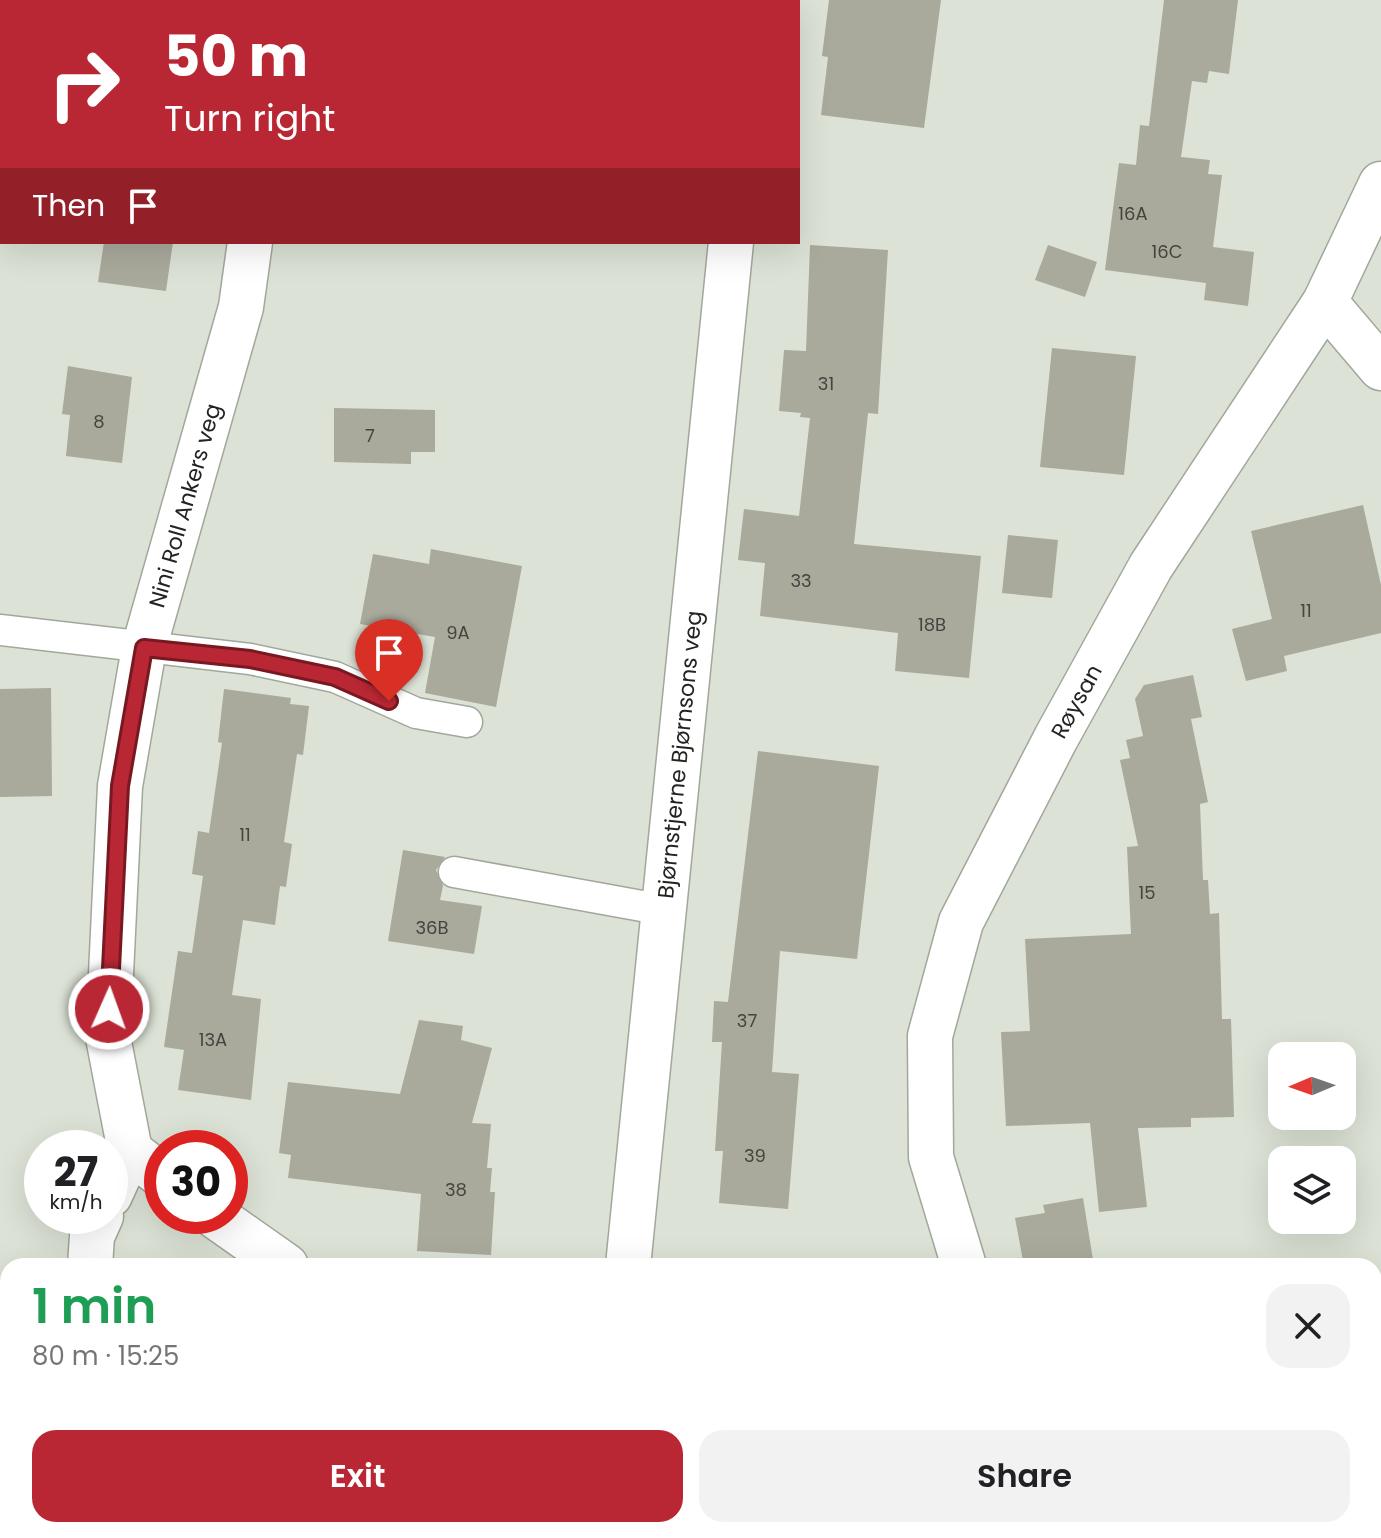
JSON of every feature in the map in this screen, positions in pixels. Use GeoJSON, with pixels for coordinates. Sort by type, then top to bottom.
{"type":"FeatureCollection","features":[{"type":"Feature","properties":{"kind":"street","name":"Røysan"},"geometry":{"type":"LineString","coordinates":[[962,1258],[931,1157],[930,1111],[930,1036],[961,922],[1056,738],[1151,566],[1325,302],[1381,184]]}},
{"type":"Feature","properties":{"kind":"street","name":"Nini Roll Ankers veg"},"geometry":{"type":"LineString","coordinates":[[144,1156],[108,1037],[120,786],[144,648],[241,307],[250,244]]}},
{"type":"Feature","properties":{"kind":"street","name":"Bjørnstjerne Bjørnsons veg"},"geometry":{"type":"LineString","coordinates":[[629,1258],[731,244]]}},
{"type":"Feature","properties":{"kind":"street"},"geometry":{"type":"LineString","coordinates":[[1325,302],[1381,368]]}},
{"type":"Feature","properties":{"kind":"street","name":"Nini Roll Ankers veg"},"geometry":{"type":"LineString","coordinates":[[128,1179],[144,1165]]}},
{"type":"Feature","properties":{"kind":"street"},"geometry":{"type":"LineString","coordinates":[[91,1258],[93,1234]]}},
{"type":"Feature","properties":{"kind":"street"},"geometry":{"type":"LineString","coordinates":[[241,1234],[275,1258]]}},
{"type":"Feature","properties":{"kind":"lane"},"geometry":{"type":"LineString","coordinates":[[0,630],[250,659],[335,677],[416,713],[467,722]]}},
{"type":"Feature","properties":{"kind":"lane"},"geometry":{"type":"LineString","coordinates":[[454,872],[664,910]]}},
{"type":"Feature","properties":{"kind":"building"},"geometry":{"type":"Polygon","coordinates":[[[829,0],[941,0],[924,128],[821,115],[828,57],[822,56],[829,0]]]}},
{"type":"Feature","properties":{"kind":"building"},"geometry":{"type":"Polygon","coordinates":[[[1164,0],[1238,0],[1229,74],[1209,71],[1207,83],[1192,81],[1181,157],[1210,160],[1208,174],[1222,175],[1213,247],[1254,252],[1248,306],[1204,300],[1206,283],[1105,270],[1119,163],[1136,165],[1140,125],[1149,126],[1164,0]]]}},
{"type":"Feature","properties":{"kind":"building"},"geometry":{"type":"Polygon","coordinates":[[[104,244],[173,244],[166,291],[98,282],[104,244]]]}},
{"type":"Feature","properties":{"kind":"building"},"geometry":{"type":"Polygon","coordinates":[[[810,245],[888,250],[878,414],[868,413],[854,544],[981,556],[969,678],[895,671],[898,633],[760,616],[765,563],[738,560],[744,509],[799,516],[810,418],[800,417],[801,413],[779,411],[784,350],[806,351],[810,245]]]}},
{"type":"Feature","properties":{"kind":"building"},"geometry":{"type":"Polygon","coordinates":[[[1048,245],[1097,262],[1085,297],[1035,280],[1048,245]]]}},
{"type":"Feature","properties":{"kind":"building"},"geometry":{"type":"Polygon","coordinates":[[[1052,348],[1136,356],[1124,475],[1040,467],[1052,348]]]}},
{"type":"Feature","properties":{"kind":"building"},"geometry":{"type":"Polygon","coordinates":[[[68,366],[132,377],[122,463],[66,456],[70,415],[62,414],[68,366]]]}},
{"type":"Feature","properties":{"kind":"building"},"geometry":{"type":"Polygon","coordinates":[[[334,408],[435,410],[435,452],[411,452],[411,464],[334,462],[334,408]]]}},
{"type":"Feature","properties":{"kind":"building"},"geometry":{"type":"Polygon","coordinates":[[[1363,505],[1381,585],[1381,633],[1284,656],[1287,671],[1246,681],[1232,629],[1272,619],[1251,531],[1363,505]]]}},
{"type":"Feature","properties":{"kind":"building"},"geometry":{"type":"Polygon","coordinates":[[[1008,535],[1058,540],[1052,598],[1002,593],[1008,535]]]}},
{"type":"Feature","properties":{"kind":"building"},"geometry":{"type":"Polygon","coordinates":[[[431,549],[522,566],[496,707],[425,693],[435,637],[360,624],[373,554],[429,564],[431,549]]]}},
{"type":"Feature","properties":{"kind":"building"},"geometry":{"type":"Polygon","coordinates":[[[1193,675],[1202,717],[1191,719],[1208,802],[1200,804],[1203,880],[1208,880],[1210,914],[1219,913],[1222,1019],[1231,1019],[1234,1117],[1191,1118],[1191,1127],[1138,1128],[1147,1207],[1099,1212],[1090,1123],[1006,1126],[1001,1032],[1030,1031],[1025,939],[1131,934],[1127,847],[1138,846],[1120,760],[1130,758],[1126,740],[1143,736],[1135,699],[1144,685],[1193,675]]]}},
{"type":"Feature","properties":{"kind":"building"},"geometry":{"type":"Polygon","coordinates":[[[51,688],[52,796],[0,797],[0,689],[51,688]]]}},
{"type":"Feature","properties":{"kind":"building"},"geometry":{"type":"Polygon","coordinates":[[[224,689],[291,698],[290,704],[309,706],[303,755],[297,754],[284,842],[292,844],[286,887],[280,886],[275,925],[243,920],[232,995],[261,999],[251,1100],[178,1090],[184,1050],[164,1047],[178,951],[192,953],[203,876],[192,874],[198,831],[209,833],[222,743],[218,742],[224,689]]]}},
{"type":"Feature","properties":{"kind":"building"},"geometry":{"type":"Polygon","coordinates":[[[758,751],[879,766],[857,959],[780,951],[772,1072],[799,1074],[788,1209],[719,1203],[723,1151],[715,1151],[722,1042],[712,1042],[714,1001],[728,1002],[758,751]]]}},
{"type":"Feature","properties":{"kind":"building"},"geometry":{"type":"Polygon","coordinates":[[[403,850],[445,857],[436,870],[443,886],[440,900],[482,906],[474,954],[388,941],[403,850]]]}},
{"type":"Feature","properties":{"kind":"building"},"geometry":{"type":"Polygon","coordinates":[[[419,1020],[463,1026],[461,1040],[492,1048],[472,1123],[491,1124],[487,1168],[492,1168],[490,1192],[495,1192],[491,1255],[417,1251],[421,1194],[288,1178],[291,1155],[279,1153],[288,1082],[400,1094],[419,1020]]]}},
{"type":"Feature","properties":{"kind":"building"},"geometry":{"type":"Polygon","coordinates":[[[1083,1198],[1093,1258],[1022,1258],[1015,1218],[1045,1213],[1043,1205],[1083,1198]]]}},
{"type":"Feature","properties":{"kind":"route"},"geometry":{"type":"LineString","coordinates":[[109,1009],[120,786],[144,648],[250,659],[335,677],[389,701]]}}]}
